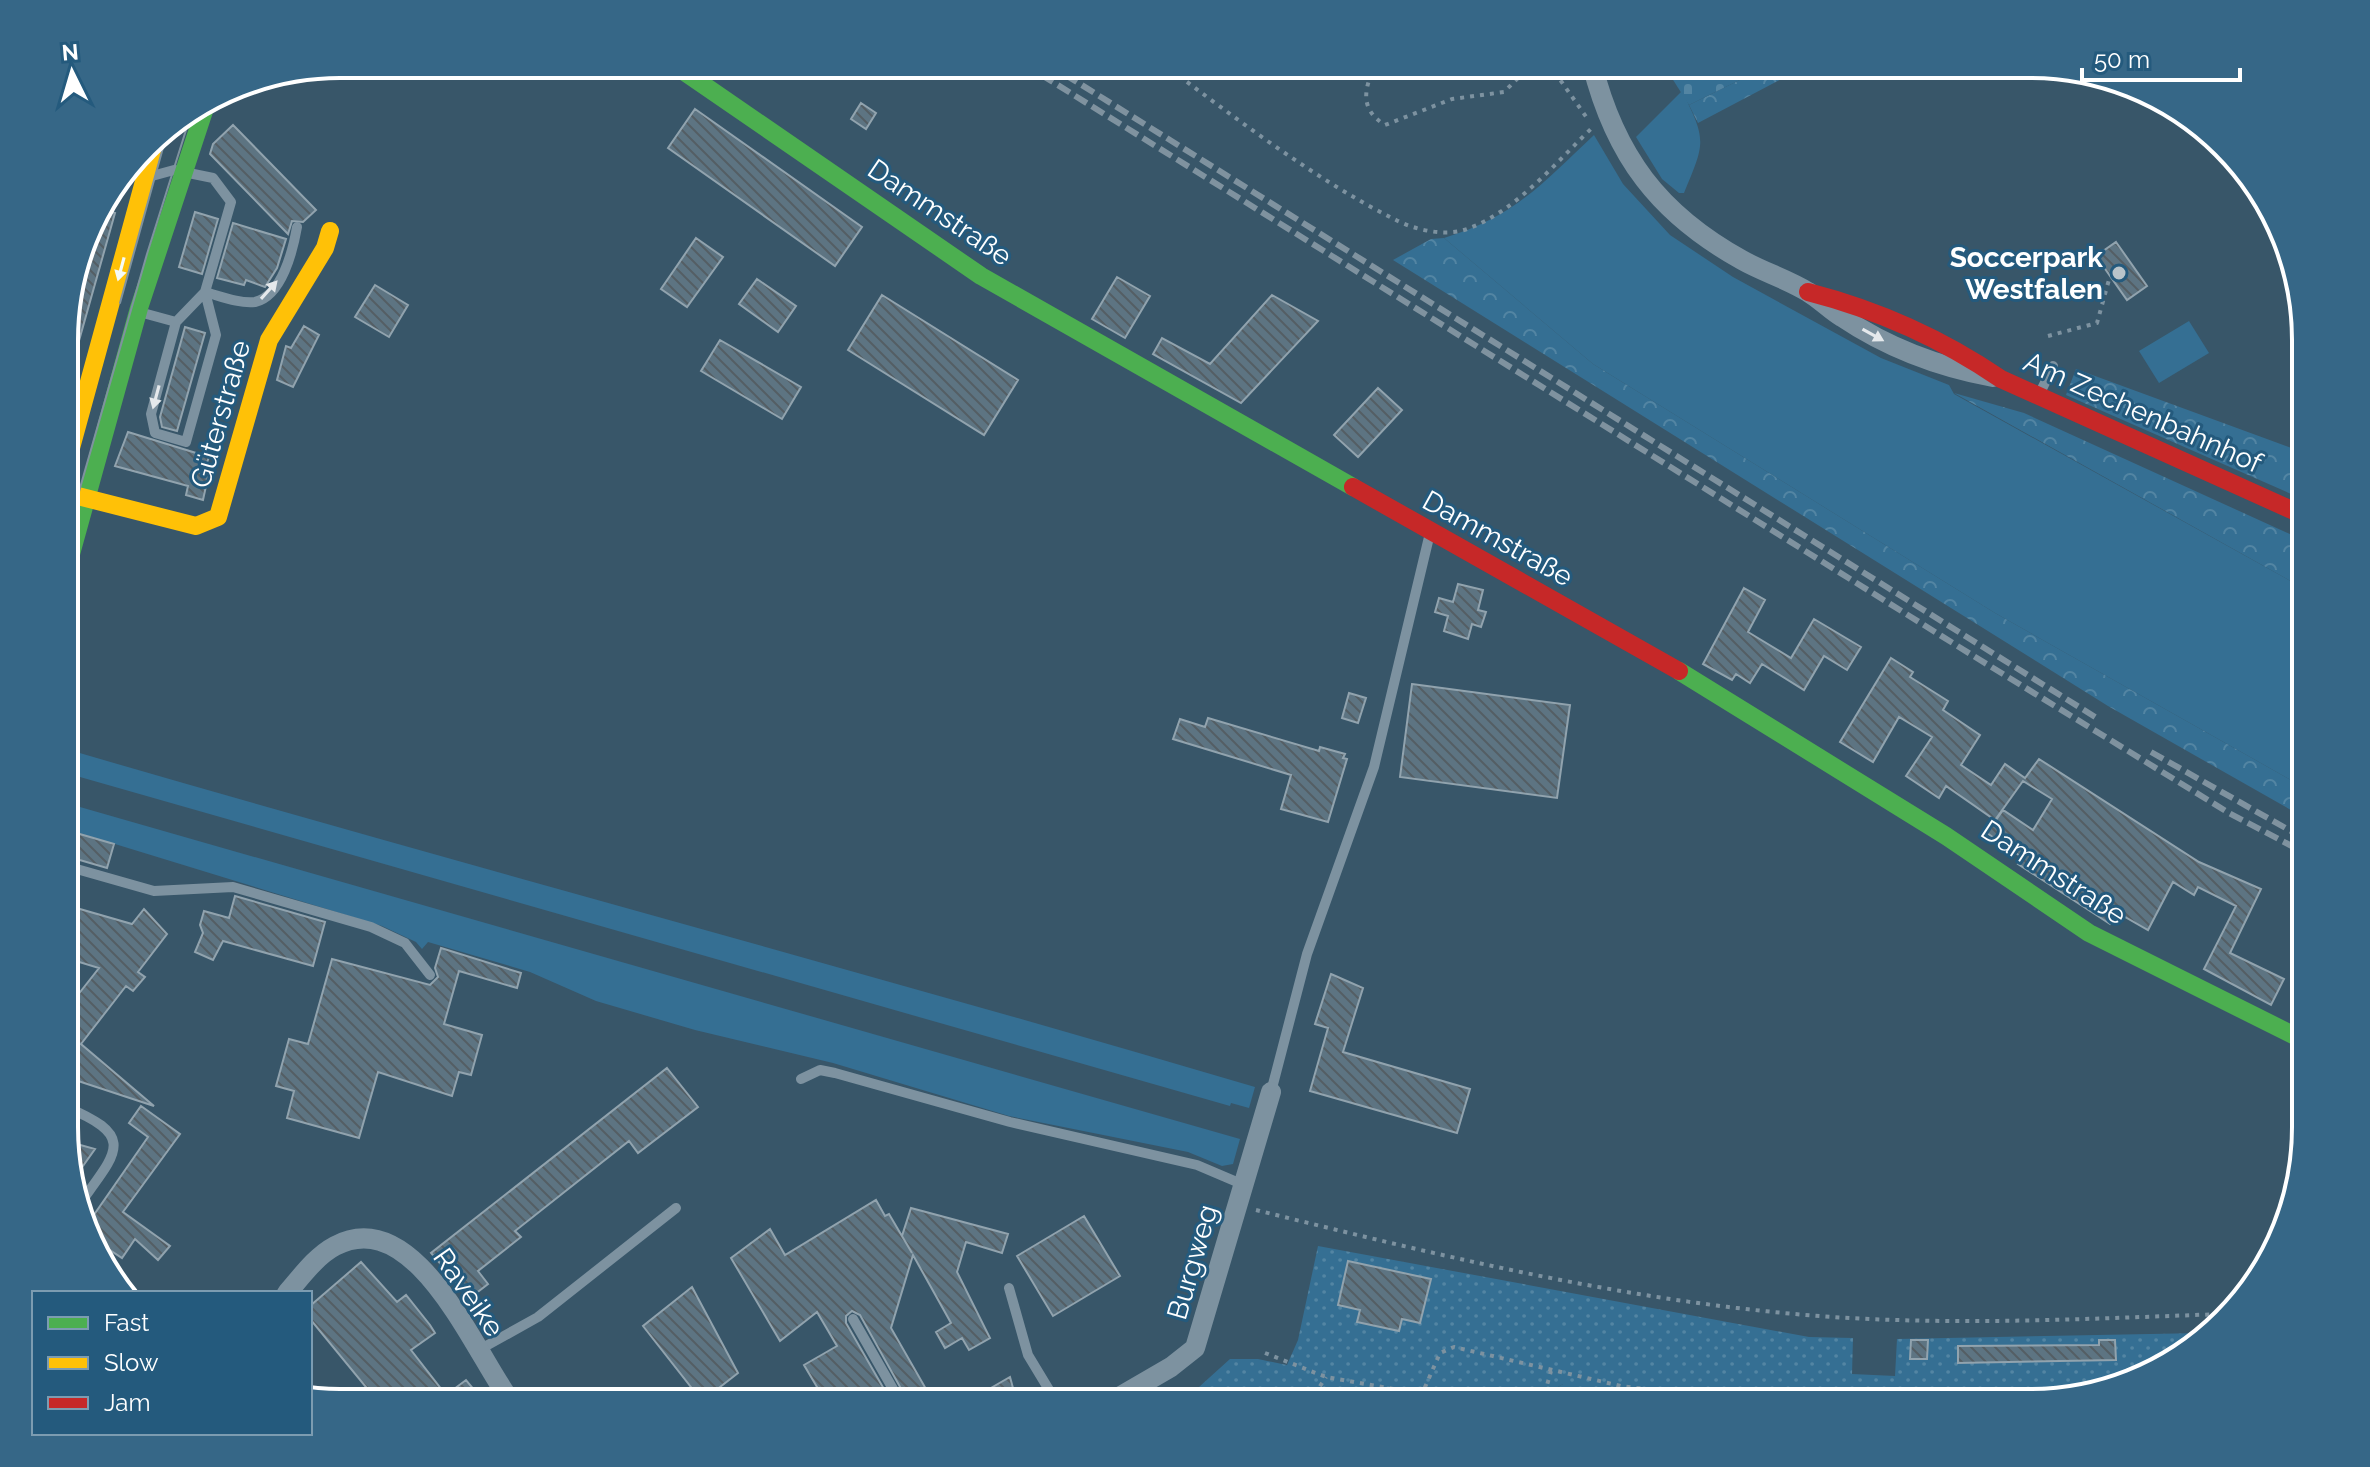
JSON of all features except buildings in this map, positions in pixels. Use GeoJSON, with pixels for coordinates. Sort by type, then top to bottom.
{"type":"FeatureCollection","features":[{"type":"Feature","properties":{"kind":"street","name":"Dammstraße"},"geometry":{"type":"LineString","coordinates":[[693,78],[981,276],[1722,695],[1946,836],[2089,933],[2291,1034]]}},
{"type":"Feature","properties":{"kind":"street","name":"Am Zechenbahnhof"},"geometry":{"type":"LineString","coordinates":[[1594,78],[1600,120],[1635,171],[1662,203],[1692,229],[1742,260],[1808,292],[1842,318],[1886,342],[1947,369],[2001,379],[2291,510]]}},
{"type":"Feature","properties":{"kind":"street"},"geometry":{"type":"LineString","coordinates":[[78,434],[124,309],[185,172],[202,118]]}},
{"type":"Feature","properties":{"kind":"street"},"geometry":{"type":"LineString","coordinates":[[78,530],[124,309],[150,160]]}},
{"type":"Feature","properties":{"kind":"street","name":"Güterstraße"},"geometry":{"type":"LineString","coordinates":[[78,496],[196,526],[218,517],[269,340],[325,248],[330,231]]}},
{"type":"Feature","properties":{"kind":"street","name":"Burgweg"},"geometry":{"type":"LineString","coordinates":[[1134,1389],[1171,1367],[1195,1348],[1271,1092]]}},
{"type":"Feature","properties":{"kind":"street","name":"Raveike"},"geometry":{"type":"LineString","coordinates":[[289,1291],[333,1247],[360,1239],[385,1241],[399,1247],[431,1277],[503,1389]]}},
{"type":"Feature","properties":{"kind":"lane"},"geometry":{"type":"LineString","coordinates":[[213,178],[224,169]]}},
{"type":"Feature","properties":{"kind":"lane"},"geometry":{"type":"LineString","coordinates":[[144,182],[174,170],[213,178],[231,202],[205,292],[176,322],[151,414],[155,433],[186,442],[216,335],[205,292]]}},
{"type":"Feature","properties":{"kind":"lane"},"geometry":{"type":"LineString","coordinates":[[205,292],[245,302],[258,301],[266,296],[288,263],[297,227]]}},
{"type":"Feature","properties":{"kind":"lane"},"geometry":{"type":"LineString","coordinates":[[124,309],[176,322]]}},
{"type":"Feature","properties":{"kind":"lane"},"geometry":{"type":"LineString","coordinates":[[2039,395],[2053,366]]}},
{"type":"Feature","properties":{"kind":"lane"},"geometry":{"type":"LineString","coordinates":[[1271,1092],[1307,954],[1374,767],[1431,532]]}},
{"type":"Feature","properties":{"kind":"lane"},"geometry":{"type":"LineString","coordinates":[[78,869],[154,891],[233,887],[371,927],[405,943],[430,975]]}},
{"type":"Feature","properties":{"kind":"lane"},"geometry":{"type":"LineString","coordinates":[[801,1079],[820,1070],[835,1073],[1010,1122],[1197,1165],[1244,1185]]}},
{"type":"Feature","properties":{"kind":"lane"},"geometry":{"type":"LineString","coordinates":[[78,1112],[100,1121],[112,1135],[114,1145],[111,1159],[87,1194]]}},
{"type":"Feature","properties":{"kind":"lane"},"geometry":{"type":"LineString","coordinates":[[477,1351],[538,1317],[676,1208]]}},
{"type":"Feature","properties":{"kind":"lane"},"geometry":{"type":"LineString","coordinates":[[1009,1288],[1028,1355],[1048,1389]]}},
{"type":"Feature","properties":{"kind":"lane"},"geometry":{"type":"LineString","coordinates":[[853,1319],[893,1389]]}},
{"type":"Feature","properties":{"kind":"path"},"geometry":{"type":"LineString","coordinates":[[1182,78],[1253,131],[1364,201],[1398,221],[1436,232],[1465,230],[1505,208],[1600,120],[1562,78]]}},
{"type":"Feature","properties":{"kind":"path"},"geometry":{"type":"LineString","coordinates":[[1369,78],[1365,103],[1374,118],[1385,125],[1452,99],[1504,92],[1518,78]]}},
{"type":"Feature","properties":{"kind":"path"},"geometry":{"type":"LineString","coordinates":[[2048,336],[2097,323],[2110,276]]}},
{"type":"Feature","properties":{"kind":"path"},"geometry":{"type":"LineString","coordinates":[[1238,1206],[1589,1287],[1794,1314],[1980,1323],[2213,1314]]}},
{"type":"Feature","properties":{"kind":"path"},"geometry":{"type":"LineString","coordinates":[[1424,1388],[1440,1353],[1454,1347],[1636,1388]]}},
{"type":"Feature","properties":{"kind":"path"},"geometry":{"type":"LineString","coordinates":[[1265,1353],[1326,1377],[1390,1388]]}},
{"type":"Feature","properties":{"kind":"path"},"geometry":{"type":"LineString","coordinates":[[1546,1388],[1551,1371]]}},
{"type":"Feature","properties":{"kind":"path"},"geometry":{"type":"LineString","coordinates":[[1319,1388],[1326,1377]]}},
{"type":"Feature","properties":{"kind":"green space"},"geometry":{"type":"Polygon","coordinates":[[[1672,78],[1744,78],[1689,105],[1672,78]]]}},
{"type":"Feature","properties":{"kind":"green space"},"geometry":{"type":"Polygon","coordinates":[[[1744,78],[1783,78],[1698,123],[1689,105],[1744,78]]]}},
{"type":"Feature","properties":{"kind":"green space"},"geometry":{"type":"Polygon","coordinates":[[[1682,91],[1696,121],[1700,142],[1696,163],[1684,193],[1679,193],[1662,179],[1636,137],[1682,91]]]}},
{"type":"Feature","properties":{"kind":"green space"},"geometry":{"type":"Polygon","coordinates":[[[1594,135],[1623,184],[1670,235],[1733,277],[1881,358],[1949,385],[1954,394],[2291,581],[2291,780],[1995,613],[1593,364],[1444,238],[1490,220],[1542,184],[1594,135]]]}},
{"type":"Feature","properties":{"kind":"green space"},"geometry":{"type":"Polygon","coordinates":[[[1444,238],[1593,364],[1995,613],[2291,780],[2291,810],[2108,706],[1393,260],[1431,239],[1444,238]]]}},
{"type":"Feature","properties":{"kind":"green space"},"geometry":{"type":"Polygon","coordinates":[[[2189,321],[2209,353],[2159,383],[2139,351],[2189,321]]]}},
{"type":"Feature","properties":{"kind":"green space"},"geometry":{"type":"Polygon","coordinates":[[[2076,369],[2291,448],[2291,494],[2066,395],[2076,369]]]}},
{"type":"Feature","properties":{"kind":"green space"},"geometry":{"type":"Polygon","coordinates":[[[1954,393],[2024,413],[2291,535],[2291,581],[1954,393]]]}},
{"type":"Feature","properties":{"kind":"green space"},"geometry":{"type":"Polygon","coordinates":[[[78,752],[1255,1087],[1249,1108],[1231,1103],[1230,1106],[78,776],[78,752]]]}},
{"type":"Feature","properties":{"kind":"green space"},"geometry":{"type":"Polygon","coordinates":[[[78,806],[1240,1139],[1233,1164],[1222,1166],[1188,1152],[1009,1116],[833,1063],[695,1030],[596,1001],[530,972],[428,942],[422,949],[416,942],[382,926],[78,833],[78,806]]]}},
{"type":"Feature","properties":{"kind":"green space"},"geometry":{"type":"Polygon","coordinates":[[[1318,1246],[1809,1337],[1853,1338],[1852,1374],[1895,1376],[1897,1339],[2191,1333],[2146,1362],[2114,1375],[2081,1384],[2047,1388],[1588,1388],[1563,1384],[1556,1388],[1197,1388],[1230,1359],[1258,1359],[1287,1365],[1298,1340],[1318,1246]]]}},
{"type":"Feature","properties":{"kind":"green space"},"geometry":{"type":"Polygon","coordinates":[[[1563,1384],[1597,1388],[1556,1388],[1563,1384]]]}},
{"type":"Feature","properties":{"kind":"tram line"},"geometry":{"type":"LineString","coordinates":[[78,495],[187,128]]}},
{"type":"Feature","properties":{"kind":"tram line"},"geometry":{"type":"LineString","coordinates":[[120,303],[163,147]]}},
{"type":"Feature","properties":{"kind":"railway"},"geometry":{"type":"LineString","coordinates":[[1046,78],[1972,655],[2229,813],[2291,846]]}},
{"type":"Feature","properties":{"kind":"railway"},"geometry":{"type":"LineString","coordinates":[[1070,78],[2100,720]]}},
{"type":"Feature","properties":{"kind":"railway"},"geometry":{"type":"LineString","coordinates":[[2151,752],[2291,831]]}},
{"type":"Feature","properties":{"kind":"traffic: fast"},"geometry":{"type":"LineString","coordinates":[[693,78],[981,276],[1353,487]]}},
{"type":"Feature","properties":{"kind":"traffic: fast"},"geometry":{"type":"LineString","coordinates":[[78,529],[139,308],[202,118]]}},
{"type":"Feature","properties":{"kind":"traffic: fast"},"geometry":{"type":"LineString","coordinates":[[1679,671],[1946,836],[2089,933],[2291,1034]]}},
{"type":"Feature","properties":{"kind":"traffic: slow"},"geometry":{"type":"LineString","coordinates":[[78,422],[150,160]]}},
{"type":"Feature","properties":{"kind":"traffic: slow"},"geometry":{"type":"LineString","coordinates":[[78,496],[196,526],[218,517],[269,340],[325,248],[330,231]]}},
{"type":"Feature","properties":{"kind":"traffic: jam"},"geometry":{"type":"LineString","coordinates":[[1808,292],[1859,307],[1908,327],[2001,379],[2291,510]]}},
{"type":"Feature","properties":{"kind":"traffic: jam"},"geometry":{"type":"LineString","coordinates":[[1353,487],[1679,671]]}},
{"type":"Feature","properties":{"kind":"place","name":"Soccerpark Westfalen"},"geometry":{"type":"Point","coordinates":[2119,273]}}]}
